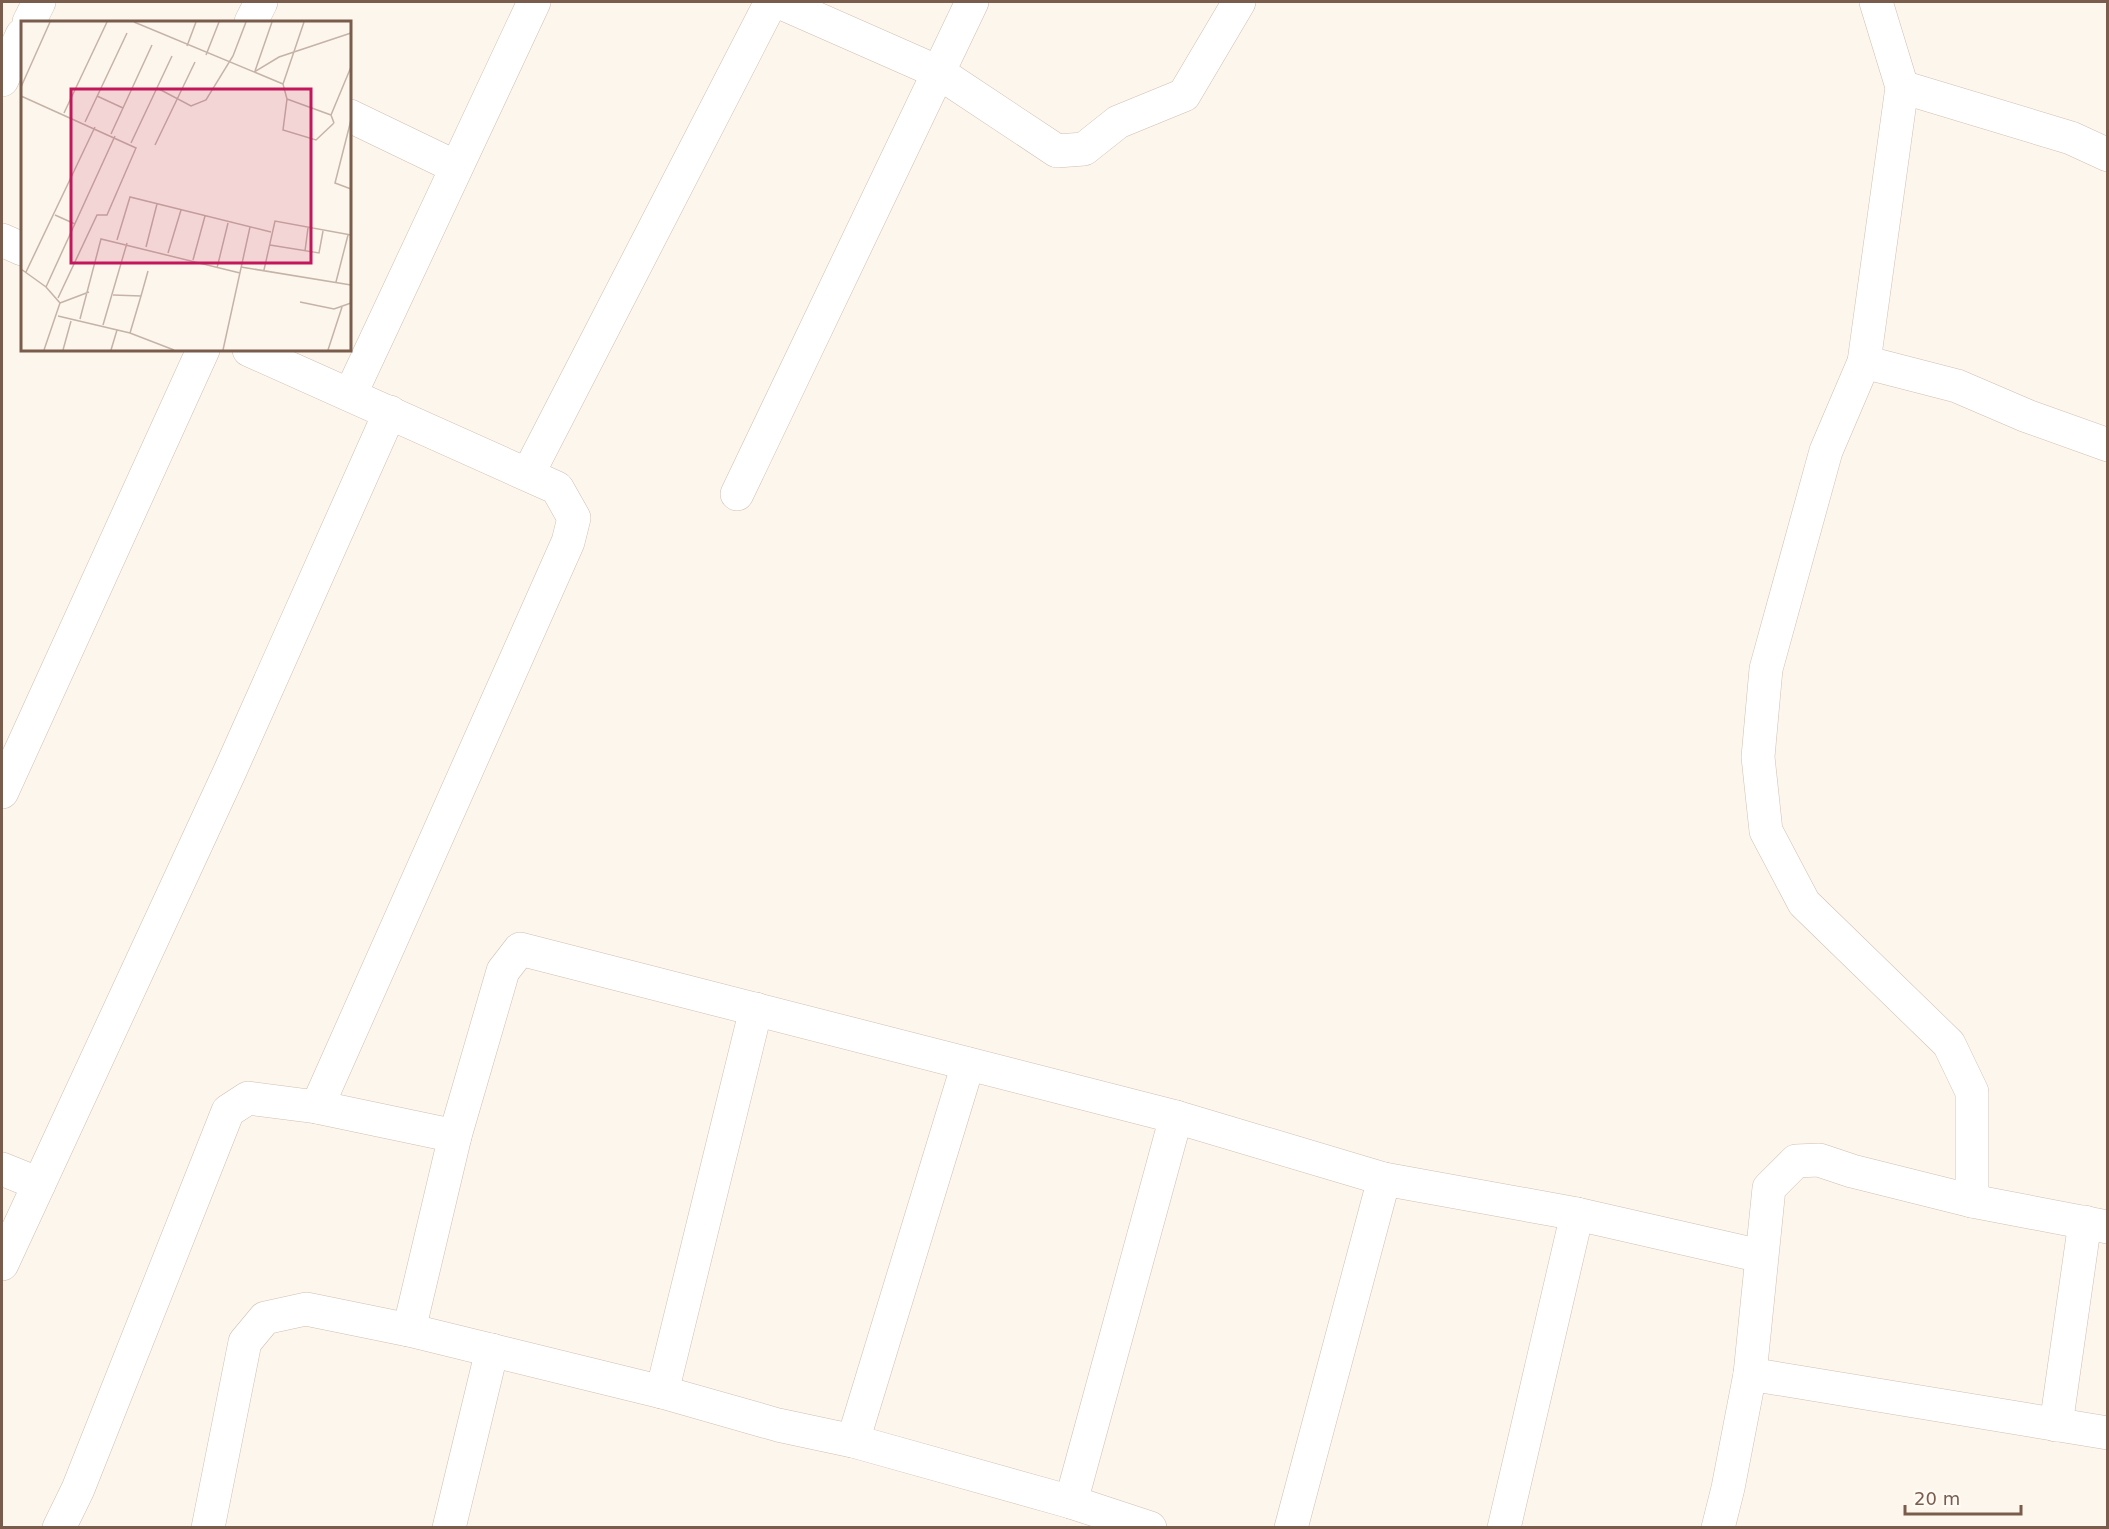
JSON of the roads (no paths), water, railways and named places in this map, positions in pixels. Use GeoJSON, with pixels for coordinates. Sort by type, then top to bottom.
{"type":"FeatureCollection","features":[{"type":"Feature","properties":{"kind":"street"},"geometry":{"type":"LineString","coordinates":[[29,21],[39,2]]}},
{"type":"Feature","properties":{"kind":"street"},"geometry":{"type":"LineString","coordinates":[[252,21],[261,2]]}},
{"type":"Feature","properties":{"kind":"street"},"geometry":{"type":"LineString","coordinates":[[351,393],[534,2]]}},
{"type":"Feature","properties":{"kind":"street"},"geometry":{"type":"LineString","coordinates":[[528,474],[771,2]]}},
{"type":"Feature","properties":{"kind":"street"},"geometry":{"type":"LineString","coordinates":[[779,2],[938,72],[1057,151],[1084,149],[1118,122],[1184,95],[1239,2]]}},
{"type":"Feature","properties":{"kind":"street"},"geometry":{"type":"LineString","coordinates":[[737,494],[972,2]]}},
{"type":"Feature","properties":{"kind":"street"},"geometry":{"type":"LineString","coordinates":[[1875,2],[1902,87],[1864,362],[1826,451],[1766,669],[1758,758],[1766,831],[1804,903],[1949,1044],[1972,1092],[1972,1201]]}},
{"type":"Feature","properties":{"kind":"street"},"geometry":{"type":"LineString","coordinates":[[2,80],[21,37]]}},
{"type":"Feature","properties":{"kind":"street"},"geometry":{"type":"LineString","coordinates":[[1902,87],[2071,138],[2108,154]]}},
{"type":"Feature","properties":{"kind":"street"},"geometry":{"type":"LineString","coordinates":[[351,116],[456,167]]}},
{"type":"Feature","properties":{"kind":"street"},"geometry":{"type":"LineString","coordinates":[[2,240],[21,249]]}},
{"type":"Feature","properties":{"kind":"street"},"geometry":{"type":"LineString","coordinates":[[2,792],[203,351]]}},
{"type":"Feature","properties":{"kind":"street"},"geometry":{"type":"LineString","coordinates":[[251,351],[351,393],[557,488],[574,518],[568,542],[317,1107]]}},
{"type":"Feature","properties":{"kind":"street"},"geometry":{"type":"LineString","coordinates":[[1864,362],[1957,386],[2027,417],[2108,445]]}},
{"type":"Feature","properties":{"kind":"street"},"geometry":{"type":"LineString","coordinates":[[2,1264],[230,771],[390,412]]}},
{"type":"Feature","properties":{"kind":"street"},"geometry":{"type":"LineString","coordinates":[[409,1330],[455,1136],[502,971],[520,950],[1176,1117],[1384,1179],[1577,1214],[1761,1256]]}},
{"type":"Feature","properties":{"kind":"street"},"geometry":{"type":"LineString","coordinates":[[662,1392],[756,1009]]}},
{"type":"Feature","properties":{"kind":"street"},"geometry":{"type":"LineString","coordinates":[[853,1441],[968,1064]]}},
{"type":"Feature","properties":{"kind":"street"},"geometry":{"type":"LineString","coordinates":[[59,1527],[78,1489],[228,1111],[248,1098],[317,1107],[455,1136]]}},
{"type":"Feature","properties":{"kind":"street"},"geometry":{"type":"LineString","coordinates":[[1071,1502],[1176,1117]]}},
{"type":"Feature","properties":{"kind":"street"},"geometry":{"type":"LineString","coordinates":[[1718,1527],[1728,1488],[1750,1374],[1769,1188],[1796,1161],[1819,1160],[1851,1171],[1972,1201],[2096,1225],[2056,1425]]}},
{"type":"Feature","properties":{"kind":"street"},"geometry":{"type":"LineString","coordinates":[[2,1170],[39,1185]]}},
{"type":"Feature","properties":{"kind":"street"},"geometry":{"type":"LineString","coordinates":[[1291,1527],[1384,1179]]}},
{"type":"Feature","properties":{"kind":"street"},"geometry":{"type":"LineString","coordinates":[[1504,1527],[1577,1214]]}},
{"type":"Feature","properties":{"kind":"street"},"geometry":{"type":"LineString","coordinates":[[208,1527],[245,1342],[265,1318],[306,1309],[492,1350],[662,1392],[778,1425],[853,1441],[1071,1502],[1150,1527]]}},
{"type":"Feature","properties":{"kind":"street"},"geometry":{"type":"LineString","coordinates":[[449,1527],[492,1350]]}},
{"type":"Feature","properties":{"kind":"street"},"geometry":{"type":"LineString","coordinates":[[1750,1374],[2108,1433]]}}]}
